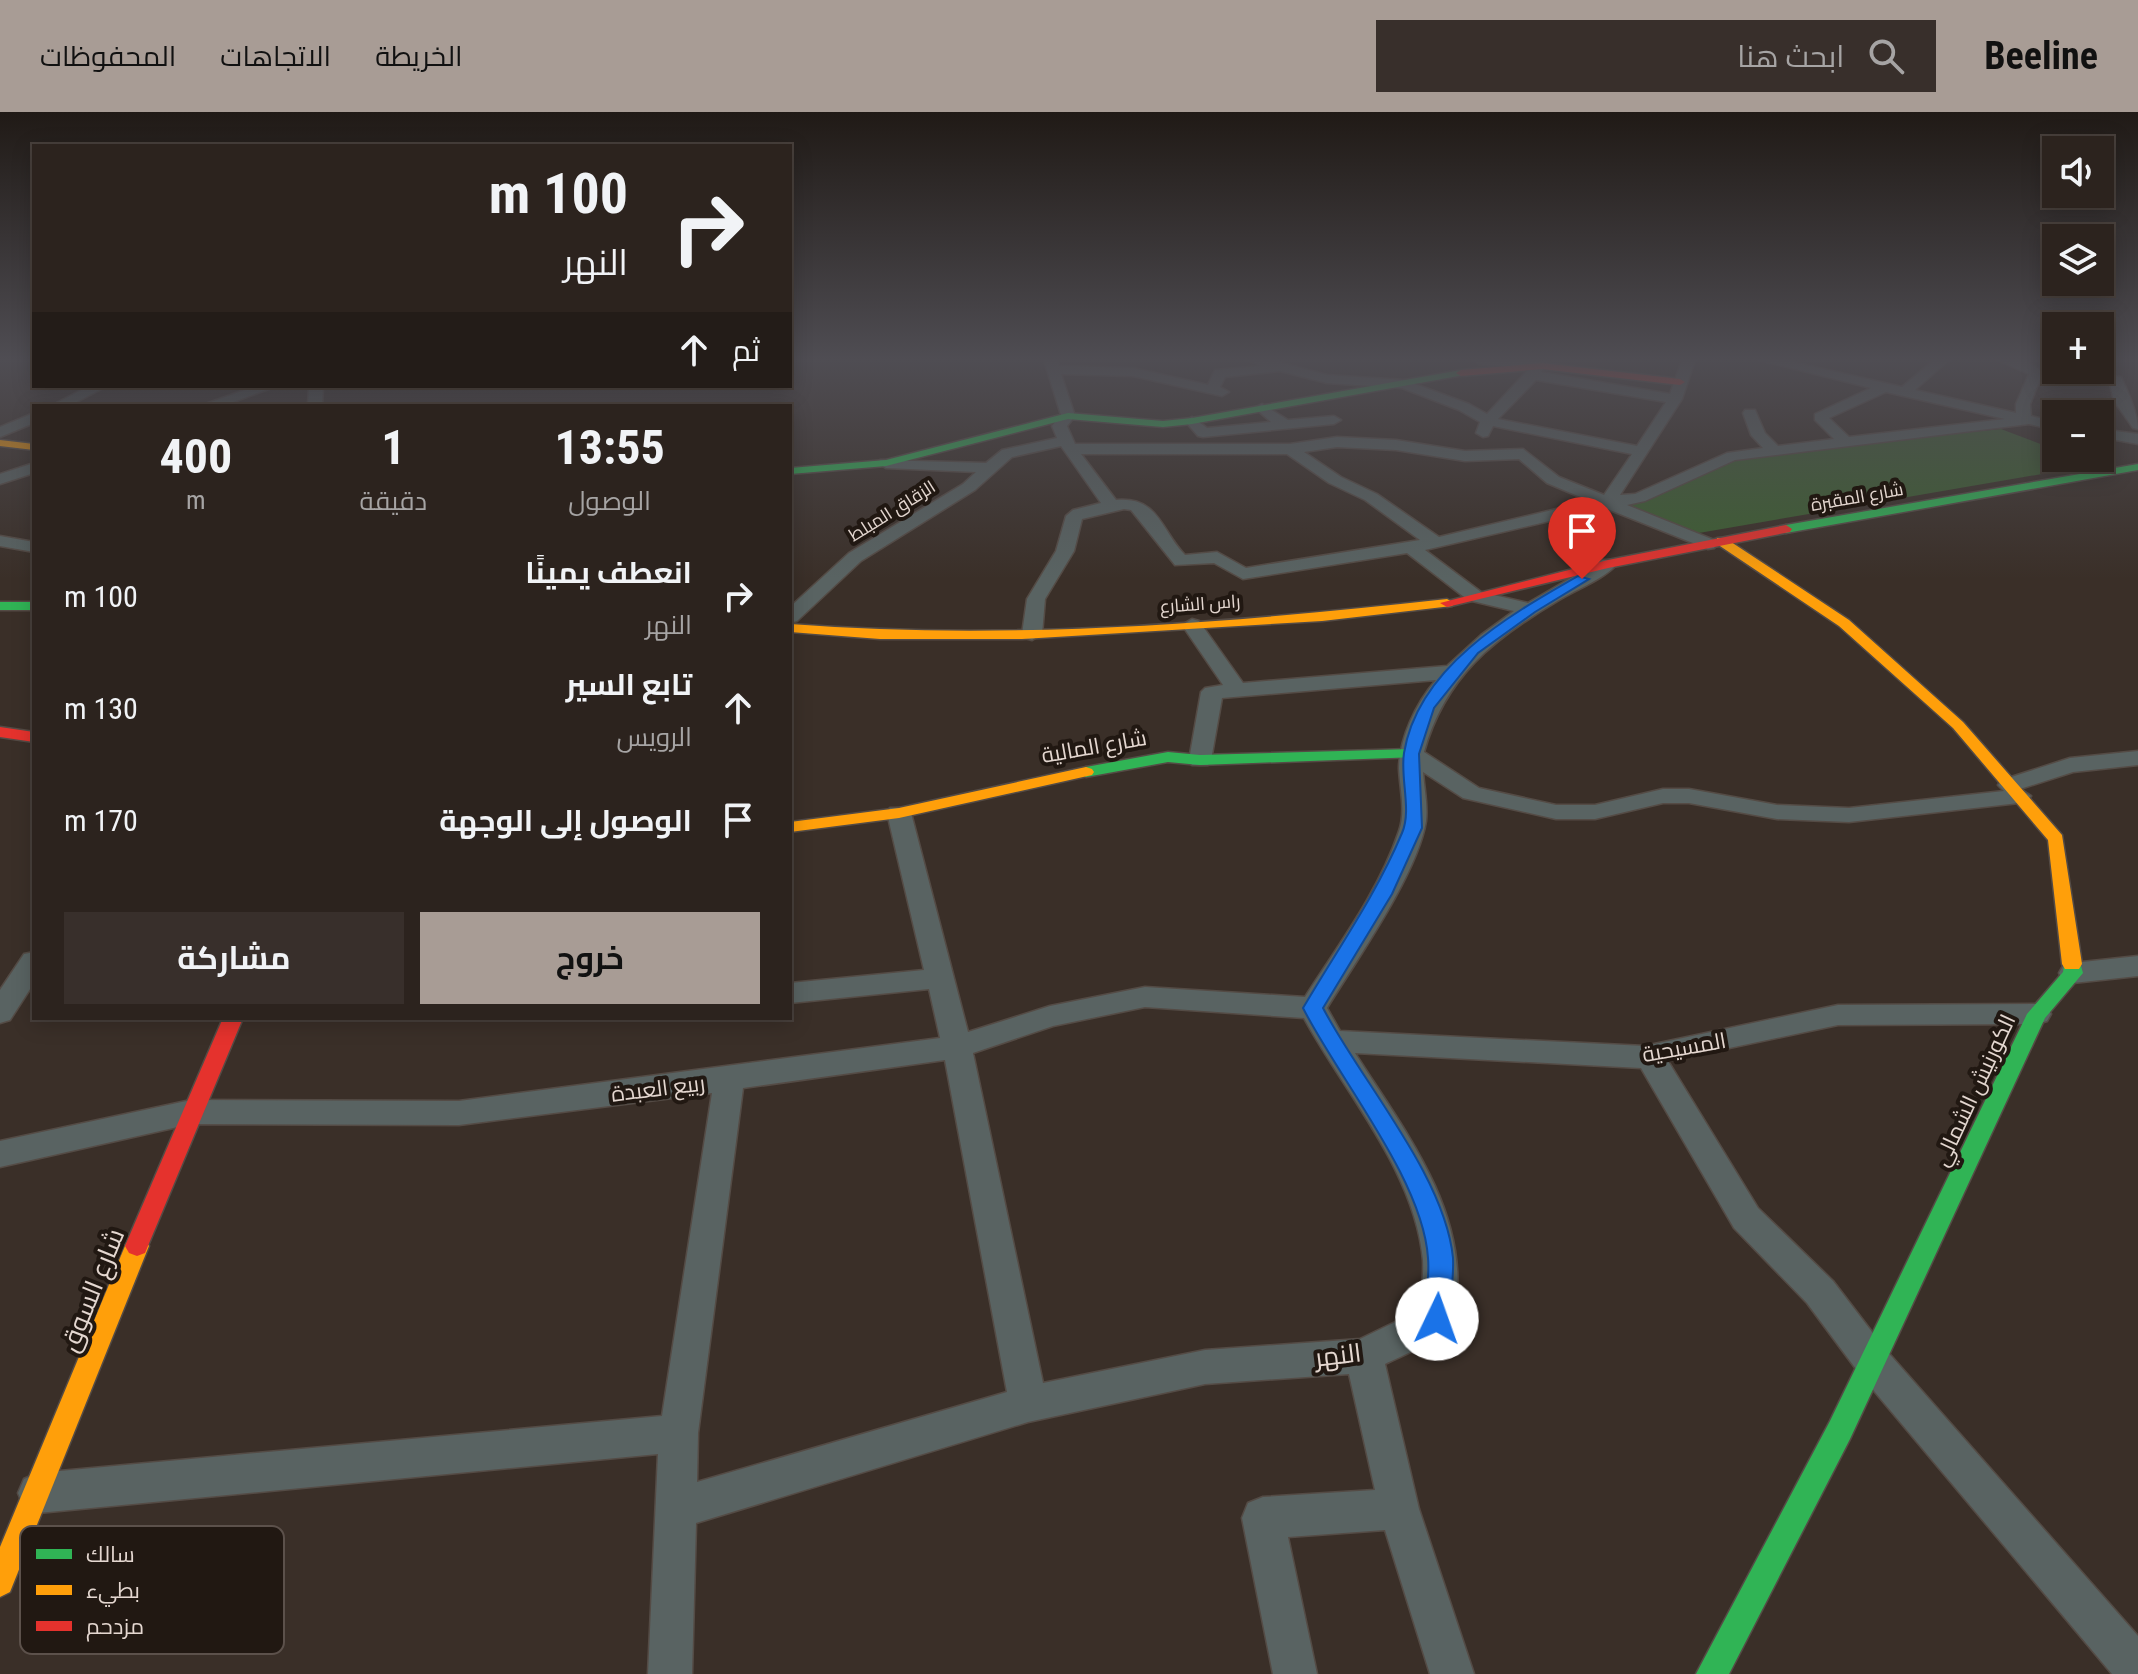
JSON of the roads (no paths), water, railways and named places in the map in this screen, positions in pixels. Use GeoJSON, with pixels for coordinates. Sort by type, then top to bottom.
{"type":"FeatureCollection","features":[{"type":"Feature","properties":{"kind":"street"},"geometry":{"type":"LineString","coordinates":[[886,463],[1003,433]]}},
{"type":"Feature","properties":{"kind":"street"},"geometry":{"type":"LineString","coordinates":[[1063,433],[1110,503],[1107,508]]}},
{"type":"Feature","properties":{"kind":"street"},"geometry":{"type":"LineString","coordinates":[[1483,433],[1484,453]]}},
{"type":"Feature","properties":{"kind":"street"},"geometry":{"type":"LineString","coordinates":[[1548,433],[1640,451]]}},
{"type":"Feature","properties":{"kind":"street"},"geometry":{"type":"LineString","coordinates":[[1608,502],[1651,433]]}},
{"type":"Feature","properties":{"kind":"street"},"geometry":{"type":"LineString","coordinates":[[1757,433],[1775,451]]}},
{"type":"Feature","properties":{"kind":"street"},"geometry":{"type":"LineString","coordinates":[[1836,433],[1844,441]]}},
{"type":"Feature","properties":{"kind":"street"},"geometry":{"type":"LineString","coordinates":[[1032,634],[1036,599],[1065,551],[1074,516],[1123,504],[1137,506],[1181,561],[1217,557],[1243,574],[1434,542],[1608,502],[1639,498],[1732,456],[1917,433]]}},
{"type":"Feature","properties":{"kind":"street"},"geometry":{"type":"LineString","coordinates":[[2114,435],[2134,439]]}},
{"type":"Feature","properties":{"kind":"street","name":"الزقاق المبلط"},"geometry":{"type":"LineString","coordinates":[[792,615],[855,557],[969,487],[1007,453],[1069,444],[1290,449],[1337,442],[1396,445],[1465,456],[1523,454],[1553,480],[1714,543]]}},
{"type":"Feature","properties":{"kind":"street"},"geometry":{"type":"LineString","coordinates":[[0,443],[32,447]]}},
{"type":"Feature","properties":{"kind":"street"},"geometry":{"type":"LineString","coordinates":[[1290,449],[1335,480],[1371,497],[1434,542]]}},
{"type":"Feature","properties":{"kind":"street"},"geometry":{"type":"LineString","coordinates":[[792,471],[886,463],[989,468]]}},
{"type":"Feature","properties":{"kind":"street"},"geometry":{"type":"LineString","coordinates":[[0,479],[32,469]]}},
{"type":"Feature","properties":{"kind":"street","name":"شارع المقبرة"},"geometry":{"type":"LineString","coordinates":[[1608,564],[2138,469]]}},
{"type":"Feature","properties":{"kind":"street"},"geometry":{"type":"LineString","coordinates":[[0,541],[32,547]]}},
{"type":"Feature","properties":{"kind":"street"},"geometry":{"type":"LineString","coordinates":[[1714,543],[1844,623],[1958,725],[2056,839],[2073,973],[2138,966]]}},
{"type":"Feature","properties":{"kind":"street"},"geometry":{"type":"LineString","coordinates":[[1409,546],[1475,596],[1530,609]]}},
{"type":"Feature","properties":{"kind":"street"},"geometry":{"type":"LineString","coordinates":[[1313,1008],[1382,894],[1413,828],[1411,754],[1426,707],[1473,650],[1530,609],[1608,564]]}},
{"type":"Feature","properties":{"kind":"street","name":"راس الشارع"},"geometry":{"type":"LineString","coordinates":[[792,628],[880,635],[1032,634],[1192,625],[1439,605],[1608,564]]}},
{"type":"Feature","properties":{"kind":"street"},"geometry":{"type":"LineString","coordinates":[[0,606],[32,606]]}},
{"type":"Feature","properties":{"kind":"street"},"geometry":{"type":"LineString","coordinates":[[1192,625],[1237,689]]}},
{"type":"Feature","properties":{"kind":"street"},"geometry":{"type":"LineString","coordinates":[[1200,760],[1212,692],[1455,672]]}},
{"type":"Feature","properties":{"kind":"street"},"geometry":{"type":"LineString","coordinates":[[0,732],[32,737]]}},
{"type":"Feature","properties":{"kind":"street"},"geometry":{"type":"LineString","coordinates":[[1411,754],[1471,793],[1556,812],[1595,812],[1663,796],[1689,796],[1777,812],[1849,815],[2014,790],[2070,765],[2138,758]]}},
{"type":"Feature","properties":{"kind":"street","name":"شارع المالية"},"geometry":{"type":"LineString","coordinates":[[792,827],[899,813],[1020,784],[1168,757],[1200,760],[1411,754]]}},
{"type":"Feature","properties":{"kind":"street"},"geometry":{"type":"LineString","coordinates":[[899,813],[957,1047],[1028,1404]]}},
{"type":"Feature","properties":{"kind":"street"},"geometry":{"type":"LineString","coordinates":[[0,1013],[32,964]]}},
{"type":"Feature","properties":{"kind":"street","name":"الكورنيش الشمالي"},"geometry":{"type":"LineString","coordinates":[[1712,1674],[1745,1616],[1872,1361],[2037,1014],[2073,973]]}},
{"type":"Feature","properties":{"kind":"street"},"geometry":{"type":"LineString","coordinates":[[792,993],[941,978]]}},
{"type":"Feature","properties":{"kind":"street","name":"ربيع العبدة"},"geometry":{"type":"LineString","coordinates":[[0,1154],[191,1112],[459,1113],[729,1079],[957,1047],[1050,1016],[1145,997],[1313,1008]]}},
{"type":"Feature","properties":{"kind":"street","name":"النهر"},"geometry":{"type":"LineString","coordinates":[[675,1509],[1028,1404],[1205,1367],[1364,1356],[1437,1319],[1440,1257],[1426,1201],[1371,1102],[1330,1041],[1313,1008]]}},
{"type":"Feature","properties":{"kind":"street","name":"المسيحية"},"geometry":{"type":"LineString","coordinates":[[1330,1041],[1650,1057],[1658,1052],[1753,1035],[1838,1015],[2037,1014]]}},
{"type":"Feature","properties":{"kind":"street","name":"شارع السوق"},"geometry":{"type":"LineString","coordinates":[[24,1526],[191,1112],[232,1020]]}},
{"type":"Feature","properties":{"kind":"street"},"geometry":{"type":"LineString","coordinates":[[1650,1057],[1746,1218],[1820,1292],[1872,1361],[2138,1670]]}},
{"type":"Feature","properties":{"kind":"street"},"geometry":{"type":"LineString","coordinates":[[670,1674],[679,1433],[729,1079]]}},
{"type":"Feature","properties":{"kind":"street"},"geometry":{"type":"LineString","coordinates":[[1364,1356],[1399,1509],[1452,1674]]}},
{"type":"Feature","properties":{"kind":"street"},"geometry":{"type":"LineString","coordinates":[[38,1493],[679,1433]]}},
{"type":"Feature","properties":{"kind":"street"},"geometry":{"type":"LineString","coordinates":[[1295,1674],[1263,1518],[1399,1509]]}},
{"type":"Feature","properties":{"kind":"street","name":"شارع السوق"},"geometry":{"type":"LineString","coordinates":[[0,1582],[20,1535]]}}]}
